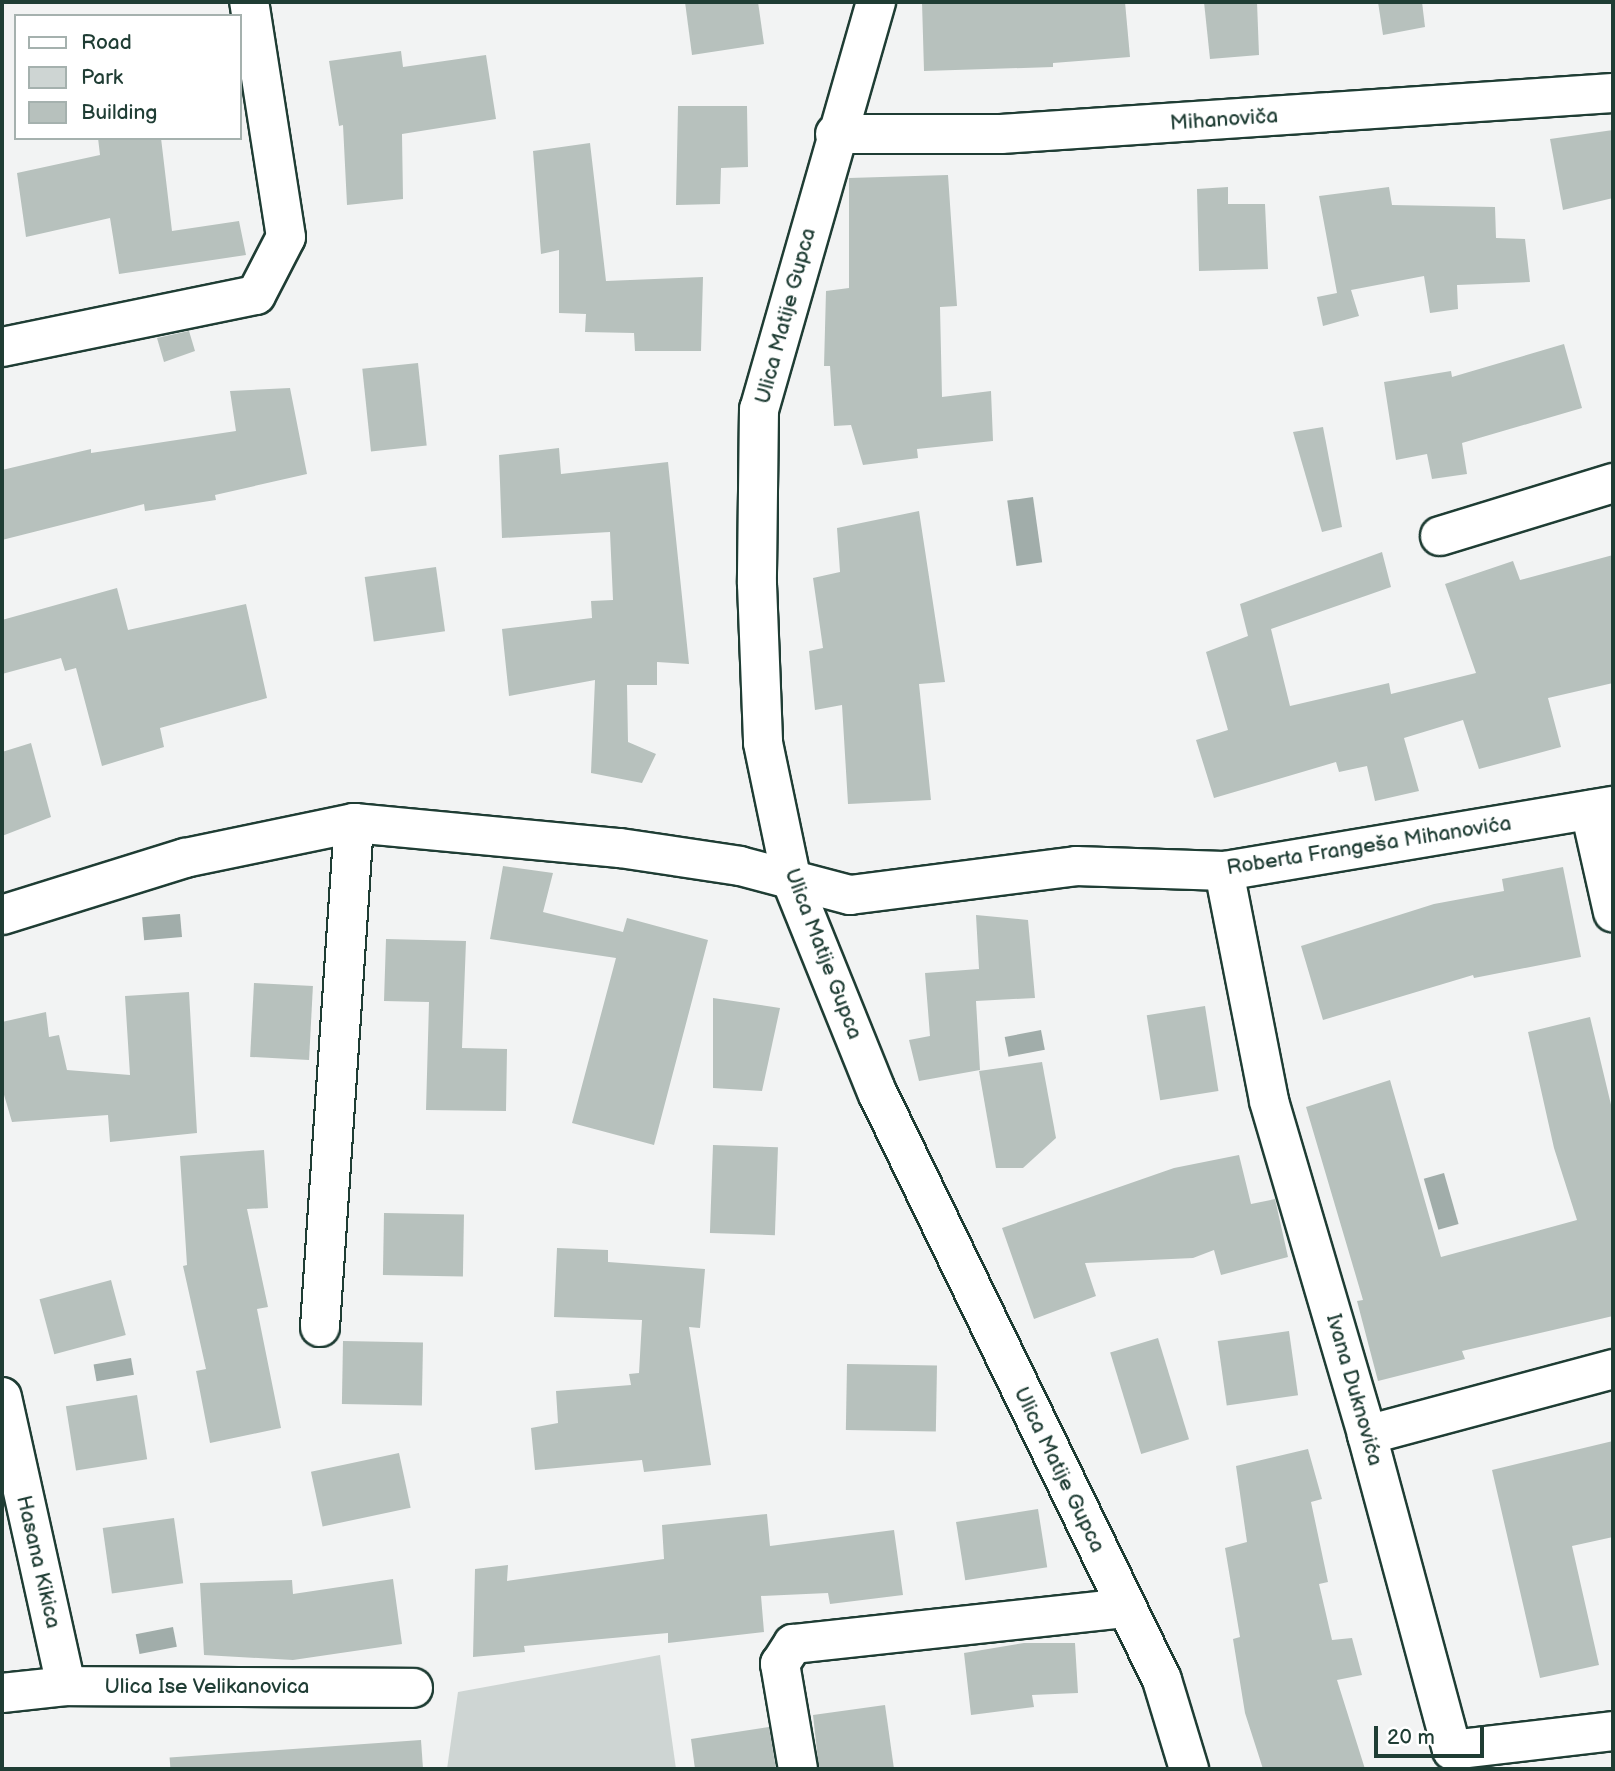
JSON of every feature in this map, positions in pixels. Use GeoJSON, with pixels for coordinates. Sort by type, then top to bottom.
{"type":"FeatureCollection","features":[{"type":"Feature","properties":{"kind":"street"},"geometry":{"type":"LineString","coordinates":[[2,347],[256,295],[286,237],[249,2]]}},
{"type":"Feature","properties":{"kind":"street","name":"Ulica Matije Gupca"},"geometry":{"type":"LineString","coordinates":[[876,2],[835,134],[760,410],[757,584],[763,743],[792,882],[877,1092],[1162,1681],[1189,1769]]}},
{"type":"Feature","properties":{"kind":"street","name":"Mihanoviča"},"geometry":{"type":"LineString","coordinates":[[835,134],[1001,134],[1613,93]]}},
{"type":"Feature","properties":{"kind":"street"},"geometry":{"type":"LineString","coordinates":[[1440,536],[1613,483]]}},
{"type":"Feature","properties":{"kind":"street"},"geometry":{"type":"LineString","coordinates":[[1602,808],[1613,912]]}},
{"type":"Feature","properties":{"kind":"street","name":"Roberta Frangeša Mihanovića"},"geometry":{"type":"LineString","coordinates":[[2,915],[185,858],[354,823],[620,848],[740,866],[792,882],[850,895],[1076,866],[1224,871],[1602,808]]}},
{"type":"Feature","properties":{"kind":"street"},"geometry":{"type":"LineString","coordinates":[[320,1327],[354,823]]}},
{"type":"Feature","properties":{"kind":"street","name":"Ivana Duknovića"},"geometry":{"type":"LineString","coordinates":[[1224,871],[1269,1101],[1367,1435],[1452,1750],[1613,1731]]}},
{"type":"Feature","properties":{"kind":"street"},"geometry":{"type":"LineString","coordinates":[[1367,1435],[1613,1369]]}},
{"type":"Feature","properties":{"kind":"street","name":"Hasana Kikica"},"geometry":{"type":"LineString","coordinates":[[2,1397],[66,1686]]}},
{"type":"Feature","properties":{"kind":"street"},"geometry":{"type":"LineString","coordinates":[[799,1769],[780,1664],[793,1644],[1126,1608]]}},
{"type":"Feature","properties":{"kind":"street","name":"Ulica Ise Velikanovica"},"geometry":{"type":"LineString","coordinates":[[2,1693],[66,1686],[413,1688]]}},
{"type":"Feature","properties":{"kind":"green space"},"geometry":{"type":"Polygon","coordinates":[[[660,1655],[676,1769],[447,1769],[458,1692],[660,1655]]]}},
{"type":"Feature","properties":{"kind":"shaded area"},"geometry":{"type":"Polygon","coordinates":[[[1033,497],[1042,562],[1016,566],[1007,501],[1033,497]]]}},
{"type":"Feature","properties":{"kind":"shaded area"},"geometry":{"type":"Polygon","coordinates":[[[180,914],[182,937],[144,940],[142,917],[180,914]]]}},
{"type":"Feature","properties":{"kind":"shaded area"},"geometry":{"type":"Polygon","coordinates":[[[1041,1030],[1045,1050],[1008,1057],[1005,1037],[1041,1030]]]}},
{"type":"Feature","properties":{"kind":"shaded area"},"geometry":{"type":"Polygon","coordinates":[[[1444,1173],[1459,1224],[1438,1230],[1424,1179],[1444,1173]]]}},
{"type":"Feature","properties":{"kind":"shaded area"},"geometry":{"type":"Polygon","coordinates":[[[131,1358],[134,1375],[97,1381],[94,1365],[131,1358]]]}},
{"type":"Feature","properties":{"kind":"shaded area"},"geometry":{"type":"Polygon","coordinates":[[[173,1627],[177,1647],[140,1654],[136,1634],[173,1627]]]}},
{"type":"Feature","properties":{"kind":"building"},"geometry":{"type":"Polygon","coordinates":[[[685,2],[758,2],[764,44],[692,55],[685,2]]]}},
{"type":"Feature","properties":{"kind":"building"},"geometry":{"type":"Polygon","coordinates":[[[922,2],[1125,2],[1130,57],[1053,63],[1053,67],[924,71],[922,2]]]}},
{"type":"Feature","properties":{"kind":"building"},"geometry":{"type":"Polygon","coordinates":[[[1204,2],[1257,2],[1259,55],[1210,59],[1204,2]]]}},
{"type":"Feature","properties":{"kind":"building"},"geometry":{"type":"Polygon","coordinates":[[[1378,2],[1422,2],[1425,27],[1383,35],[1378,2]]]}},
{"type":"Feature","properties":{"kind":"building"},"geometry":{"type":"Polygon","coordinates":[[[401,51],[403,67],[486,55],[496,119],[402,134],[403,199],[347,205],[343,125],[339,126],[329,61],[401,51]]]}},
{"type":"Feature","properties":{"kind":"building"},"geometry":{"type":"Polygon","coordinates":[[[678,106],[747,106],[748,167],[721,168],[720,204],[676,205],[678,106]]]}},
{"type":"Feature","properties":{"kind":"building"},"geometry":{"type":"Polygon","coordinates":[[[1613,130],[1613,198],[1563,210],[1550,139],[1613,130]]]}},
{"type":"Feature","properties":{"kind":"building"},"geometry":{"type":"Polygon","coordinates":[[[98,140],[161,140],[172,231],[239,221],[246,255],[119,274],[110,218],[26,237],[17,173],[100,155],[98,140]]]}},
{"type":"Feature","properties":{"kind":"building"},"geometry":{"type":"Polygon","coordinates":[[[590,143],[606,281],[703,277],[701,351],[635,351],[634,333],[585,332],[586,314],[559,313],[559,250],[541,254],[533,151],[590,143]]]}},
{"type":"Feature","properties":{"kind":"building"},"geometry":{"type":"Polygon","coordinates":[[[948,175],[957,306],[940,307],[942,397],[991,391],[993,441],[917,449],[918,458],[863,465],[851,425],[834,426],[830,366],[824,366],[826,291],[849,288],[849,178],[948,175]]]}},
{"type":"Feature","properties":{"kind":"building"},"geometry":{"type":"Polygon","coordinates":[[[1228,187],[1228,204],[1265,204],[1268,269],[1199,271],[1197,189],[1228,187]]]}},
{"type":"Feature","properties":{"kind":"building"},"geometry":{"type":"Polygon","coordinates":[[[1389,187],[1392,205],[1495,207],[1496,238],[1525,239],[1530,282],[1457,285],[1458,309],[1430,313],[1424,276],[1351,290],[1359,316],[1323,326],[1317,297],[1337,293],[1319,196],[1389,187]]]}},
{"type":"Feature","properties":{"kind":"building"},"geometry":{"type":"Polygon","coordinates":[[[189,331],[195,351],[164,362],[157,338],[189,331]]]}},
{"type":"Feature","properties":{"kind":"building"},"geometry":{"type":"Polygon","coordinates":[[[1564,344],[1582,408],[1462,443],[1467,474],[1432,479],[1427,454],[1396,460],[1384,382],[1451,371],[1452,377],[1564,344]]]}},
{"type":"Feature","properties":{"kind":"building"},"geometry":{"type":"Polygon","coordinates":[[[418,363],[427,446],[371,451],[362,369],[418,363]]]}},
{"type":"Feature","properties":{"kind":"building"},"geometry":{"type":"Polygon","coordinates":[[[290,388],[307,474],[215,495],[216,500],[145,511],[144,504],[2,540],[2,470],[91,449],[91,453],[236,431],[230,391],[290,388]]]}},
{"type":"Feature","properties":{"kind":"building"},"geometry":{"type":"Polygon","coordinates":[[[1323,427],[1342,527],[1322,532],[1293,432],[1323,427]]]}},
{"type":"Feature","properties":{"kind":"building"},"geometry":{"type":"Polygon","coordinates":[[[559,448],[561,474],[668,462],[689,664],[657,662],[657,685],[627,685],[628,742],[656,754],[642,783],[591,773],[595,680],[509,696],[502,629],[592,618],[591,601],[613,600],[610,532],[502,538],[499,455],[559,448]]]}},
{"type":"Feature","properties":{"kind":"building"},"geometry":{"type":"Polygon","coordinates":[[[919,511],[945,682],[919,684],[931,800],[848,804],[842,705],[815,710],[809,651],[823,648],[813,578],[840,572],[837,528],[919,511]]]}},
{"type":"Feature","properties":{"kind":"building"},"geometry":{"type":"Polygon","coordinates":[[[1382,552],[1391,587],[1271,629],[1290,706],[1389,683],[1391,694],[1476,673],[1445,584],[1513,561],[1520,580],[1613,555],[1613,683],[1548,698],[1561,747],[1479,769],[1463,720],[1404,738],[1419,791],[1375,801],[1367,766],[1339,772],[1336,762],[1214,798],[1196,740],[1228,730],[1206,652],[1248,636],[1240,604],[1382,552]]]}},
{"type":"Feature","properties":{"kind":"building"},"geometry":{"type":"Polygon","coordinates":[[[436,567],[445,631],[374,641],[365,577],[436,567]]]}},
{"type":"Feature","properties":{"kind":"building"},"geometry":{"type":"Polygon","coordinates":[[[117,588],[128,630],[246,604],[267,698],[160,728],[164,747],[102,766],[76,668],[65,671],[61,658],[2,674],[2,620],[117,588]]]}},
{"type":"Feature","properties":{"kind":"building"},"geometry":{"type":"Polygon","coordinates":[[[31,743],[51,817],[2,836],[2,752],[31,743]]]}},
{"type":"Feature","properties":{"kind":"building"},"geometry":{"type":"Polygon","coordinates":[[[503,866],[553,873],[543,912],[623,932],[627,918],[708,940],[654,1145],[572,1123],[616,958],[490,939],[503,866]]]}},
{"type":"Feature","properties":{"kind":"building"},"geometry":{"type":"Polygon","coordinates":[[[1563,867],[1581,957],[1474,978],[1473,975],[1323,1020],[1301,946],[1434,904],[1504,891],[1502,879],[1563,867]]]}},
{"type":"Feature","properties":{"kind":"building"},"geometry":{"type":"Polygon","coordinates":[[[976,915],[1028,920],[1035,998],[976,1001],[980,1070],[919,1081],[909,1040],[930,1036],[925,973],[979,969],[976,915]]]}},
{"type":"Feature","properties":{"kind":"building"},"geometry":{"type":"Polygon","coordinates":[[[386,939],[466,941],[462,1048],[507,1049],[506,1111],[426,1110],[429,1002],[384,1001],[386,939]]]}},
{"type":"Feature","properties":{"kind":"building"},"geometry":{"type":"Polygon","coordinates":[[[254,983],[313,986],[309,1060],[250,1057],[254,983]]]}},
{"type":"Feature","properties":{"kind":"building"},"geometry":{"type":"Polygon","coordinates":[[[189,992],[197,1133],[110,1142],[108,1115],[12,1122],[2,1088],[2,1022],[46,1012],[49,1037],[59,1035],[67,1070],[130,1075],[125,996],[189,992]]]}},
{"type":"Feature","properties":{"kind":"building"},"geometry":{"type":"Polygon","coordinates":[[[713,998],[780,1008],[762,1091],[713,1088],[713,998]]]}},
{"type":"Feature","properties":{"kind":"building"},"geometry":{"type":"Polygon","coordinates":[[[1205,1006],[1218,1091],[1160,1100],[1147,1015],[1205,1006]]]}},
{"type":"Feature","properties":{"kind":"building"},"geometry":{"type":"Polygon","coordinates":[[[1590,1017],[1613,1113],[1613,1316],[1462,1351],[1465,1359],[1378,1381],[1357,1301],[1363,1300],[1306,1107],[1390,1080],[1441,1257],[1577,1220],[1554,1148],[1528,1032],[1590,1017]]]}},
{"type":"Feature","properties":{"kind":"building"},"geometry":{"type":"Polygon","coordinates":[[[1042,1062],[1056,1138],[1023,1168],[996,1168],[979,1071],[1042,1062]]]}},
{"type":"Feature","properties":{"kind":"building"},"geometry":{"type":"Polygon","coordinates":[[[713,1145],[778,1147],[775,1235],[710,1233],[713,1145]]]}},
{"type":"Feature","properties":{"kind":"building"},"geometry":{"type":"Polygon","coordinates":[[[264,1150],[268,1208],[247,1209],[268,1307],[257,1309],[281,1428],[210,1443],[196,1371],[206,1369],[183,1266],[187,1265],[180,1156],[264,1150]]]}},
{"type":"Feature","properties":{"kind":"building"},"geometry":{"type":"Polygon","coordinates":[[[1239,1155],[1251,1204],[1275,1199],[1288,1257],[1221,1275],[1214,1250],[1193,1258],[1085,1263],[1096,1296],[1034,1319],[1002,1228],[1174,1168],[1239,1155]]]}},
{"type":"Feature","properties":{"kind":"building"},"geometry":{"type":"Polygon","coordinates":[[[384,1213],[464,1214],[463,1276],[383,1275],[384,1213]]]}},
{"type":"Feature","properties":{"kind":"building"},"geometry":{"type":"Polygon","coordinates":[[[557,1248],[608,1250],[608,1262],[705,1269],[700,1328],[689,1327],[711,1465],[644,1472],[642,1460],[535,1470],[531,1428],[558,1423],[556,1391],[631,1385],[629,1374],[639,1373],[642,1320],[554,1317],[557,1248]]]}},
{"type":"Feature","properties":{"kind":"building"},"geometry":{"type":"Polygon","coordinates":[[[111,1280],[126,1335],[54,1354],[40,1299],[111,1280]]]}},
{"type":"Feature","properties":{"kind":"building"},"geometry":{"type":"Polygon","coordinates":[[[1289,1331],[1298,1395],[1227,1405],[1218,1341],[1289,1331]]]}},
{"type":"Feature","properties":{"kind":"building"},"geometry":{"type":"Polygon","coordinates":[[[1158,1338],[1189,1439],[1141,1454],[1110,1353],[1158,1338]]]}},
{"type":"Feature","properties":{"kind":"building"},"geometry":{"type":"Polygon","coordinates":[[[343,1341],[423,1342],[422,1405],[342,1404],[343,1341]]]}},
{"type":"Feature","properties":{"kind":"building"},"geometry":{"type":"Polygon","coordinates":[[[847,1364],[937,1366],[936,1432],[846,1430],[847,1364]]]}},
{"type":"Feature","properties":{"kind":"building"},"geometry":{"type":"Polygon","coordinates":[[[137,1395],[147,1459],[76,1470],[66,1406],[137,1395]]]}},
{"type":"Feature","properties":{"kind":"building"},"geometry":{"type":"Polygon","coordinates":[[[1613,1441],[1613,1537],[1572,1546],[1599,1665],[1540,1678],[1492,1470],[1613,1441]]]}},
{"type":"Feature","properties":{"kind":"building"},"geometry":{"type":"Polygon","coordinates":[[[1308,1449],[1322,1499],[1311,1502],[1328,1582],[1319,1584],[1332,1640],[1352,1638],[1362,1675],[1337,1680],[1365,1769],[1263,1769],[1245,1713],[1233,1639],[1240,1637],[1225,1548],[1247,1542],[1236,1466],[1308,1449]]]}},
{"type":"Feature","properties":{"kind":"building"},"geometry":{"type":"Polygon","coordinates":[[[399,1453],[411,1508],[323,1526],[311,1472],[399,1453]]]}},
{"type":"Feature","properties":{"kind":"building"},"geometry":{"type":"Polygon","coordinates":[[[1038,1509],[1047,1567],[965,1580],[956,1522],[1038,1509]]]}},
{"type":"Feature","properties":{"kind":"building"},"geometry":{"type":"Polygon","coordinates":[[[767,1514],[770,1546],[894,1530],[903,1595],[830,1604],[828,1593],[761,1596],[764,1632],[668,1643],[668,1633],[524,1646],[525,1652],[473,1657],[475,1569],[508,1565],[507,1581],[664,1559],[662,1525],[767,1514]]]}},
{"type":"Feature","properties":{"kind":"building"},"geometry":{"type":"Polygon","coordinates":[[[174,1518],[183,1583],[112,1593],[103,1528],[174,1518]]]}},
{"type":"Feature","properties":{"kind":"building"},"geometry":{"type":"Polygon","coordinates":[[[393,1579],[402,1644],[293,1660],[204,1655],[200,1583],[292,1580],[293,1594],[393,1579]]]}},
{"type":"Feature","properties":{"kind":"building"},"geometry":{"type":"Polygon","coordinates":[[[1024,1643],[1075,1643],[1078,1693],[1032,1695],[1034,1707],[971,1715],[964,1653],[1024,1643]]]}},
{"type":"Feature","properties":{"kind":"building"},"geometry":{"type":"Polygon","coordinates":[[[885,1705],[894,1769],[819,1769],[813,1715],[885,1705]]]}},
{"type":"Feature","properties":{"kind":"building"},"geometry":{"type":"Polygon","coordinates":[[[769,1727],[776,1769],[695,1769],[691,1739],[769,1727]]]}},
{"type":"Feature","properties":{"kind":"building"},"geometry":{"type":"Polygon","coordinates":[[[421,1740],[423,1769],[170,1769],[170,1758],[421,1740]]]}}]}
